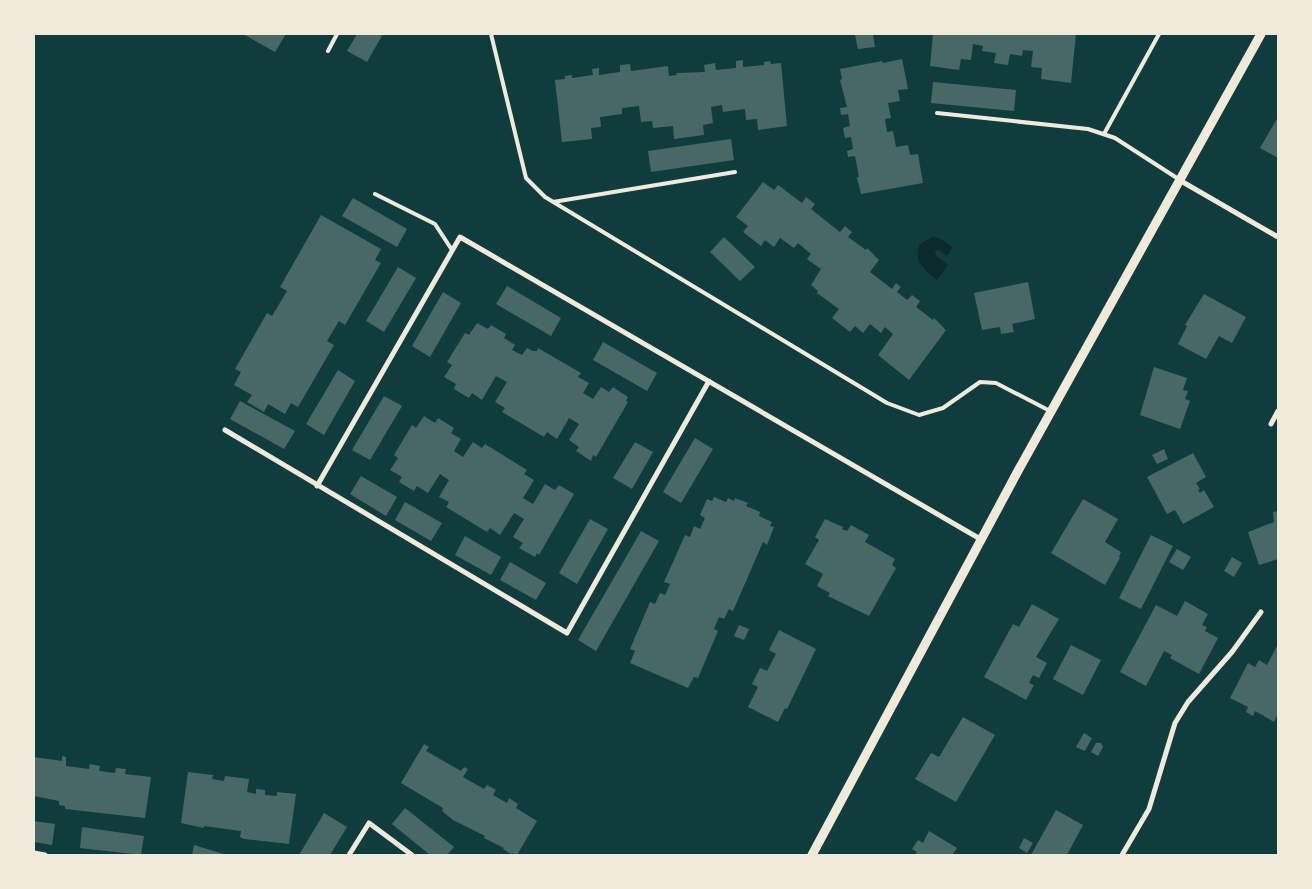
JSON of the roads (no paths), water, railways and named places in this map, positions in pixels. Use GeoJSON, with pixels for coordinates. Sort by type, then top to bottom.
{"type":"FeatureCollection","features":[{"type":"Feature","properties":{"kind":"street"},"geometry":{"type":"LineString","coordinates":[[812,855],[1052,412],[1261,34]]}},
{"type":"Feature","properties":{"kind":"street"},"geometry":{"type":"LineString","coordinates":[[1181,180],[1278,237]]}},
{"type":"Feature","properties":{"kind":"street"},"geometry":{"type":"LineString","coordinates":[[317,486],[460,237],[982,540]]}},
{"type":"Feature","properties":{"kind":"street"},"geometry":{"type":"LineString","coordinates":[[225,430],[567,633],[709,381]]}},
{"type":"Feature","properties":{"kind":"street"},"geometry":{"type":"LineString","coordinates":[[1271,424],[1278,411]]}},
{"type":"Feature","properties":{"kind":"street"},"geometry":{"type":"LineString","coordinates":[[1122,855],[1149,808],[1175,723],[1188,702],[1232,652],[1260,612]]}},
{"type":"Feature","properties":{"kind":"street"},"geometry":{"type":"LineString","coordinates":[[349,855],[369,823],[412,855]]}},
{"type":"Feature","properties":{"kind":"street"},"geometry":{"type":"LineString","coordinates":[[34,853],[45,855]]}},
{"type":"Feature","properties":{"kind":"lane"},"geometry":{"type":"LineString","coordinates":[[328,51],[337,34]]}},
{"type":"Feature","properties":{"kind":"lane"},"geometry":{"type":"LineString","coordinates":[[491,34],[526,178],[545,197],[887,403],[919,415],[943,408],[980,382],[996,382],[1052,412]]}},
{"type":"Feature","properties":{"kind":"lane"},"geometry":{"type":"LineString","coordinates":[[1104,134],[1159,34]]}},
{"type":"Feature","properties":{"kind":"lane"},"geometry":{"type":"LineString","coordinates":[[937,113],[1088,129],[1115,138],[1181,180]]}},
{"type":"Feature","properties":{"kind":"lane"},"geometry":{"type":"LineString","coordinates":[[553,202],[735,172]]}},
{"type":"Feature","properties":{"kind":"lane"},"geometry":{"type":"LineString","coordinates":[[375,194],[435,224],[452,250]]}},
{"type":"Feature","properties":{"kind":"water"},"geometry":{"type":"Polygon","coordinates":[[[932,237],[939,238],[953,247],[947,256],[938,250],[935,251],[936,256],[948,265],[937,280],[921,265],[918,256],[920,244],[932,237]]]}}]}
